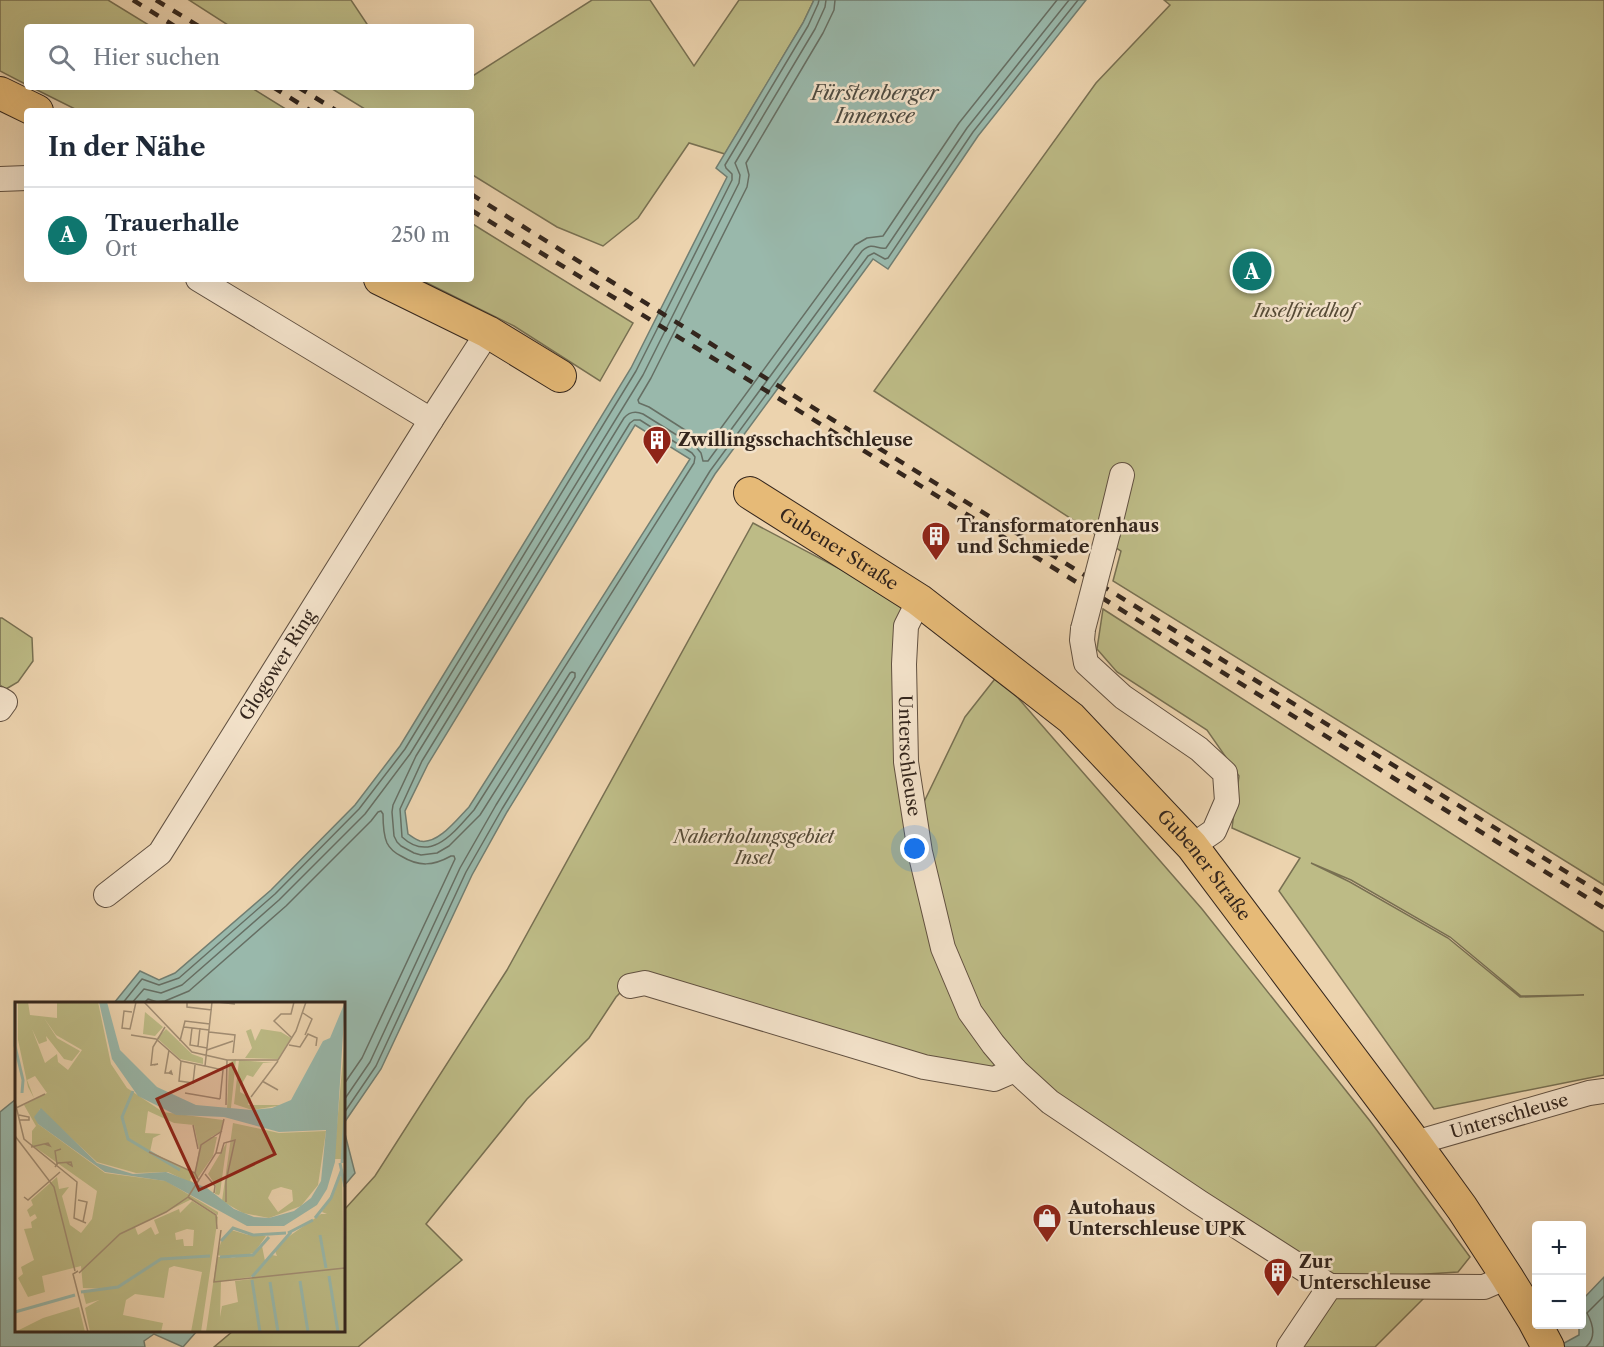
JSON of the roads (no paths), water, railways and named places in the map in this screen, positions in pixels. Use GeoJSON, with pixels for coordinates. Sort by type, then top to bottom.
{"type":"FeatureCollection","features":[{"type":"Feature","properties":{"kind":"main road"},"geometry":{"type":"LineString","coordinates":[[0,93],[31,108]]}},
{"type":"Feature","properties":{"kind":"main road"},"geometry":{"type":"LineString","coordinates":[[386,282],[488,332],[560,376]]}},
{"type":"Feature","properties":{"kind":"main road","name":"Gubener Straße"},"geometry":{"type":"LineString","coordinates":[[750,493],[919,600],[1071,718],[1192,846],[1462,1208],[1533,1319],[1546,1344]]}},
{"type":"Feature","properties":{"kind":"street"},"geometry":{"type":"LineString","coordinates":[[0,179],[24,178]]}},
{"type":"Feature","properties":{"kind":"street"},"geometry":{"type":"LineString","coordinates":[[203,282],[431,420]]}},
{"type":"Feature","properties":{"kind":"street","name":"Glogower Ring"},"geometry":{"type":"LineString","coordinates":[[106,895],[160,853],[488,332]]}},
{"type":"Feature","properties":{"kind":"street"},"geometry":{"type":"LineString","coordinates":[[1122,475],[1083,629],[1082,640],[1086,663],[1123,697],[1198,749],[1225,773],[1227,801],[1214,831],[1192,846]]}},
{"type":"Feature","properties":{"kind":"street","name":"Unterschleuse"},"geometry":{"type":"LineString","coordinates":[[919,600],[906,626],[904,664],[906,762],[920,852],[943,948],[970,1012],[1015,1070],[1050,1102],[1330,1286]]}},
{"type":"Feature","properties":{"kind":"street"},"geometry":{"type":"LineString","coordinates":[[0,699],[5,702],[0,709]]}},
{"type":"Feature","properties":{"kind":"street"},"geometry":{"type":"LineString","coordinates":[[630,986],[645,983],[924,1067],[994,1079],[1015,1070]]}},
{"type":"Feature","properties":{"kind":"street","name":"Unterschleuse"},"geometry":{"type":"LineString","coordinates":[[1415,1143],[1604,1090]]}},
{"type":"Feature","properties":{"kind":"street"},"geometry":{"type":"LineString","coordinates":[[1288,1347],[1330,1286],[1484,1287],[1507,1277]]}},
{"type":"Feature","properties":{"kind":"water","name":"Fürstenberger Innensee"},"geometry":{"type":"Polygon","coordinates":[[[814,0],[1086,0],[978,136],[888,269],[873,259],[715,474],[507,812],[472,875],[381,1069],[345,1122],[345,1002],[115,1002],[140,971],[159,980],[175,973],[271,890],[355,805],[400,746],[631,368],[727,177],[716,168],[803,23],[814,0]],[[635,425],[428,764],[405,811],[408,834],[420,841],[434,839],[447,830],[469,807],[690,459],[635,425]]]}},
{"type":"Feature","properties":{"kind":"water"},"geometry":{"type":"Polygon","coordinates":[[[15,1100],[15,1332],[196,1332],[183,1347],[154,1334],[144,1341],[145,1347],[0,1347],[0,1112],[15,1100]]]}},
{"type":"Feature","properties":{"kind":"water"},"geometry":{"type":"Polygon","coordinates":[[[345,1134],[355,1173],[345,1185],[345,1134]]]}},
{"type":"Feature","properties":{"kind":"water"},"geometry":{"type":"Polygon","coordinates":[[[1604,1277],[1604,1347],[1557,1347],[1579,1335],[1579,1329],[1586,1329],[1586,1296],[1604,1277]]]}},
{"type":"Feature","properties":{"kind":"railway"},"geometry":{"type":"LineString","coordinates":[[133,0],[171,24]]}},
{"type":"Feature","properties":{"kind":"railway"},"geometry":{"type":"LineString","coordinates":[[156,0],[195,24]]}},
{"type":"Feature","properties":{"kind":"railway"},"geometry":{"type":"LineString","coordinates":[[278,90],[306,108]]}},
{"type":"Feature","properties":{"kind":"railway"},"geometry":{"type":"LineString","coordinates":[[303,90],[332,108]]}},
{"type":"Feature","properties":{"kind":"railway"},"geometry":{"type":"LineString","coordinates":[[474,196],[1604,895]]}},
{"type":"Feature","properties":{"kind":"railway"},"geometry":{"type":"LineString","coordinates":[[474,212],[1604,908]]}},
{"type":"Feature","properties":{"kind":"place","name":"Trauerhalle"},"geometry":{"type":"Point","coordinates":[1252,271]}},
{"type":"Feature","properties":{"kind":"place","name":"Zwillingsschachtschleuse"},"geometry":{"type":"Point","coordinates":[657,466]}},
{"type":"Feature","properties":{"kind":"place","name":"Transformatorenhaus und Schmiede"},"geometry":{"type":"Point","coordinates":[936,562]}},
{"type":"Feature","properties":{"kind":"place","name":"Autohaus Unterschleuse UPK"},"geometry":{"type":"Point","coordinates":[1047,1244]}},
{"type":"Feature","properties":{"kind":"place","name":"Zur Unterschleuse"},"geometry":{"type":"Point","coordinates":[1278,1298]}},
{"type":"Feature","properties":{"kind":"park label","name":"Inselfriedhof"},"geometry":{"type":"Point","coordinates":[1304,311]}},
{"type":"Feature","properties":{"kind":"park label","name":"Naherholungsgebiet Insel"},"geometry":{"type":"Point","coordinates":[754,847]}}]}
